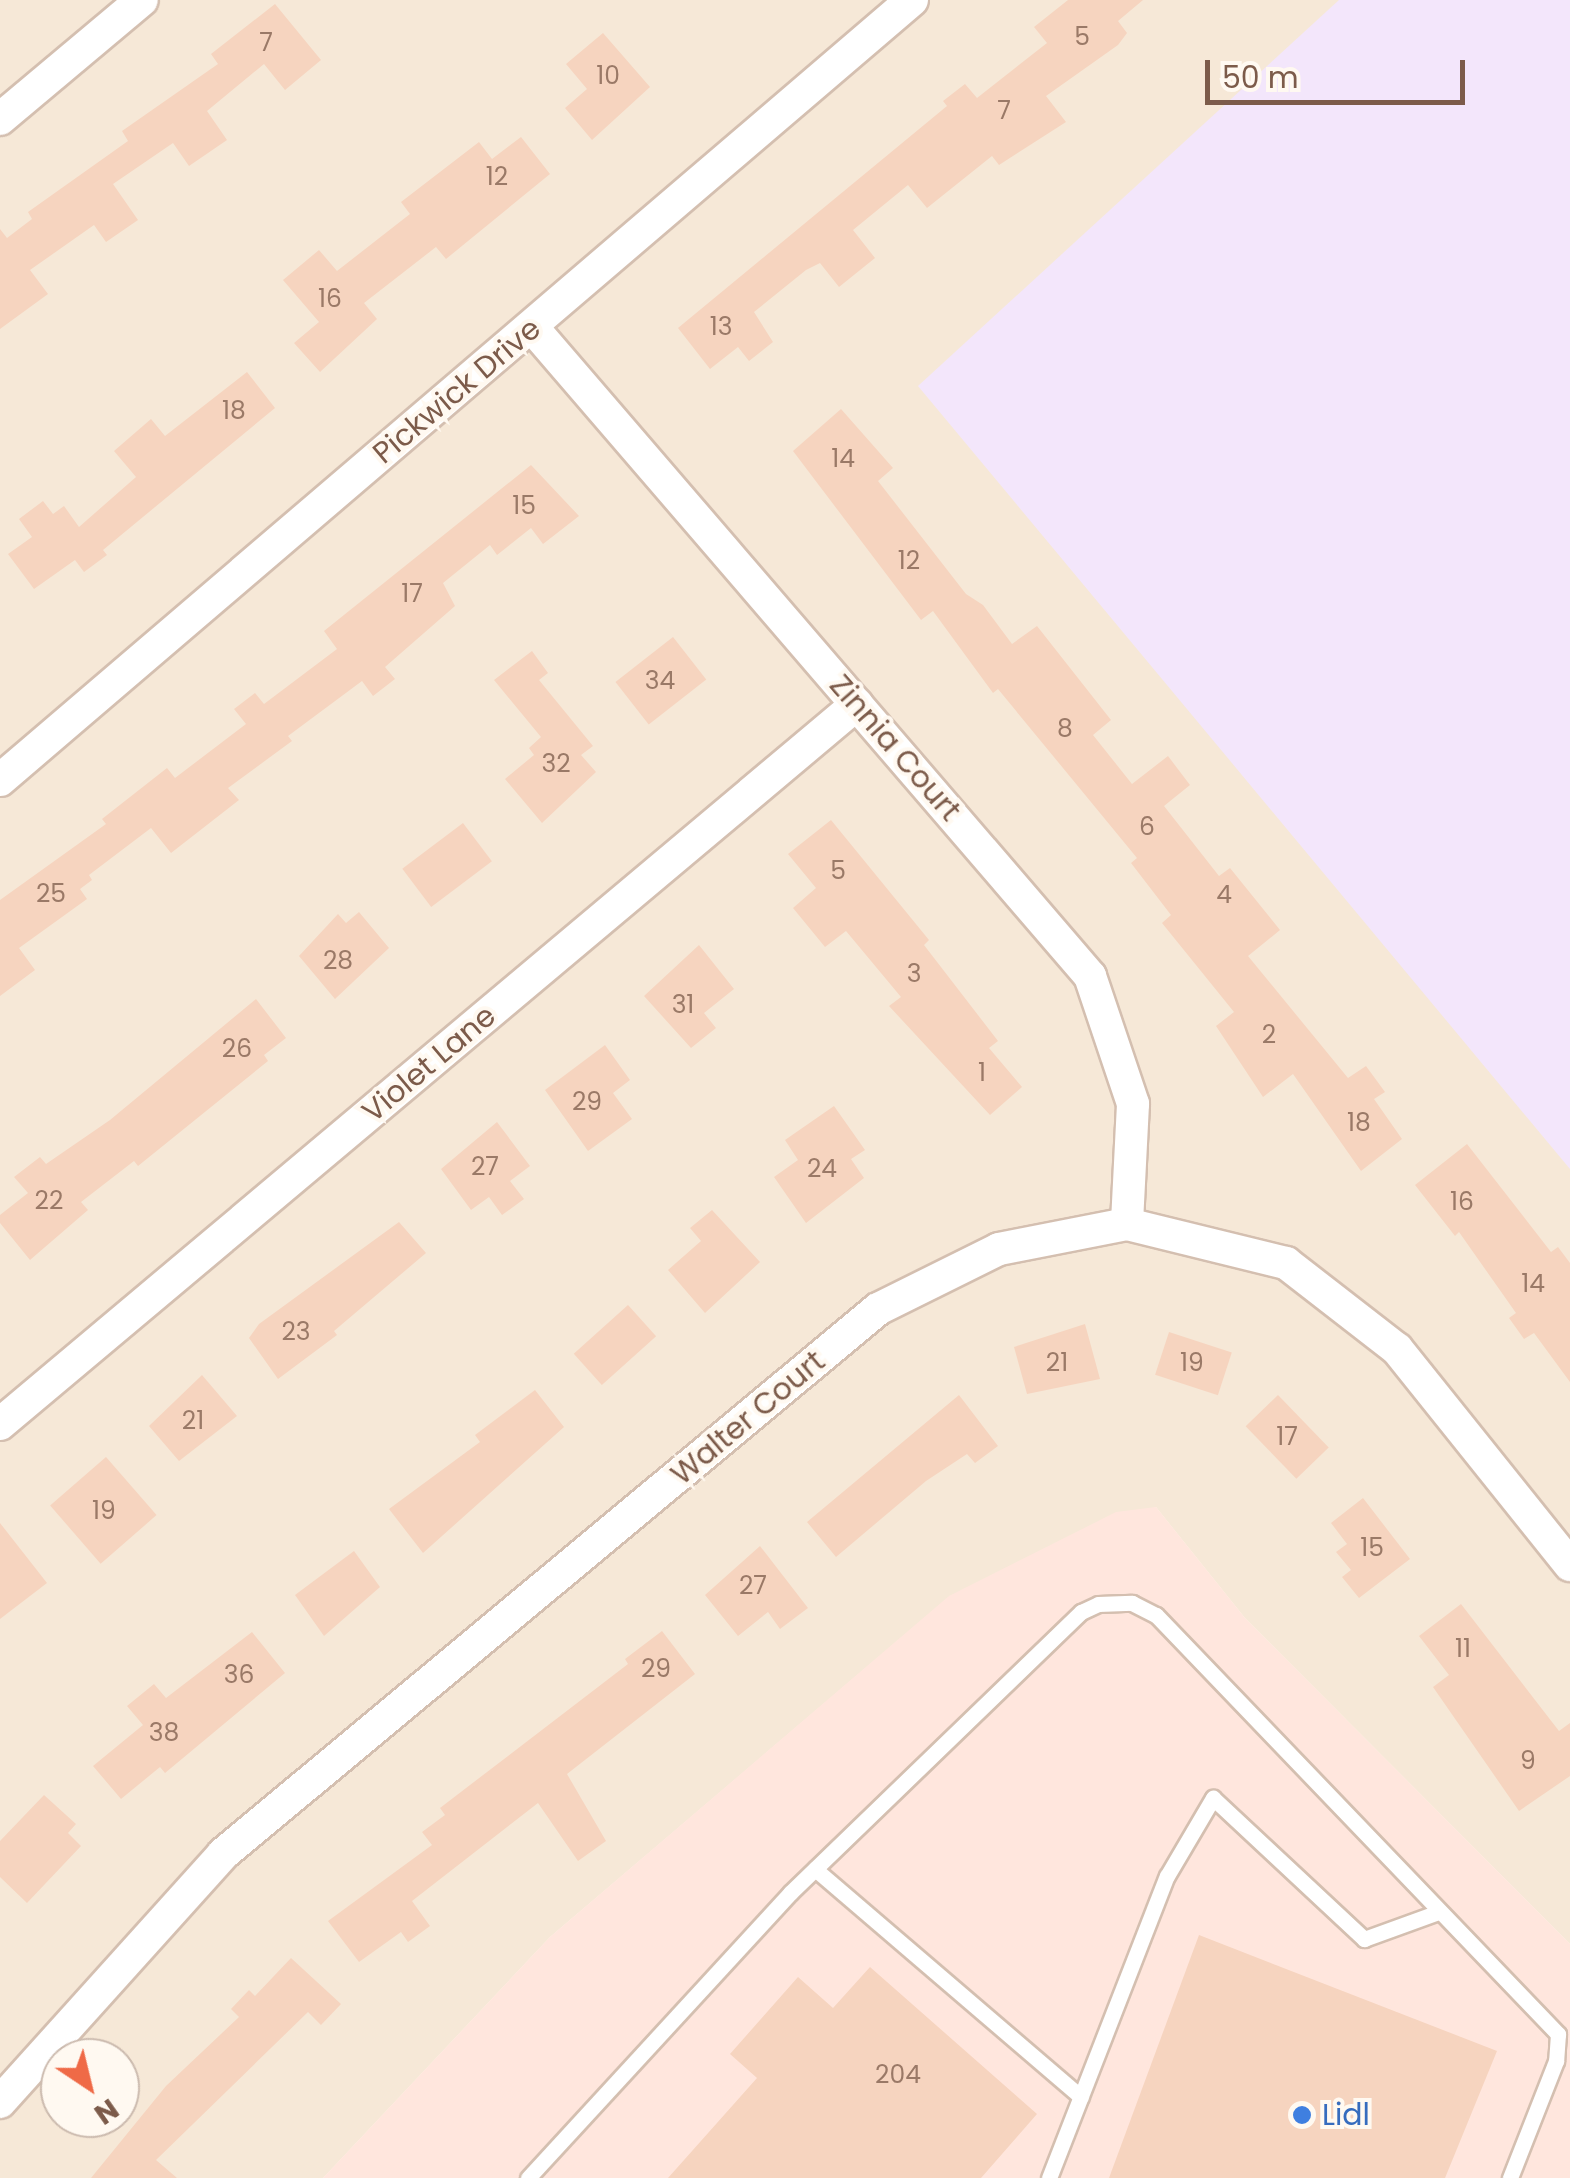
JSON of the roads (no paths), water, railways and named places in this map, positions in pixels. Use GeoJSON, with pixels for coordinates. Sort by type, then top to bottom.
{"type":"FeatureCollection","features":[{"type":"Feature","properties":{"kind":"street"},"geometry":{"type":"LineString","coordinates":[[0,119],[142,0]]}},
{"type":"Feature","properties":{"kind":"street","name":"Pickwick Drive"},"geometry":{"type":"LineString","coordinates":[[0,780],[912,0]]}},
{"type":"Feature","properties":{"kind":"street","name":"Zinnia Court"},"geometry":{"type":"LineString","coordinates":[[532,327],[1090,976],[1134,1104],[1128,1224]]}},
{"type":"Feature","properties":{"kind":"street","name":"Violet Lane"},"geometry":{"type":"LineString","coordinates":[[0,1424],[858,704]]}},
{"type":"Feature","properties":{"kind":"street","name":"Walter Court"},"geometry":{"type":"LineString","coordinates":[[0,2102],[224,1854],[878,1309],[999,1249],[1128,1224],[1286,1263],[1397,1349],[1570,1564]]}},
{"type":"Feature","properties":{"kind":"lane"},"geometry":{"type":"LineString","coordinates":[[528,2178],[814,1869],[1081,1612],[1098,1604],[1132,1602],[1156,1615],[1436,1912],[1498,1964],[1558,2034],[1556,2062],[1510,2178]]}},
{"type":"Feature","properties":{"kind":"lane"},"geometry":{"type":"LineString","coordinates":[[1049,2178],[1167,1876],[1213,1798],[1364,1938],[1436,1912]]}},
{"type":"Feature","properties":{"kind":"lane"},"geometry":{"type":"LineString","coordinates":[[814,1869],[1081,2097]]}},
{"type":"Feature","properties":{"kind":"place","name":"Lidl"},"geometry":{"type":"Point","coordinates":[1302,2115]}}]}
